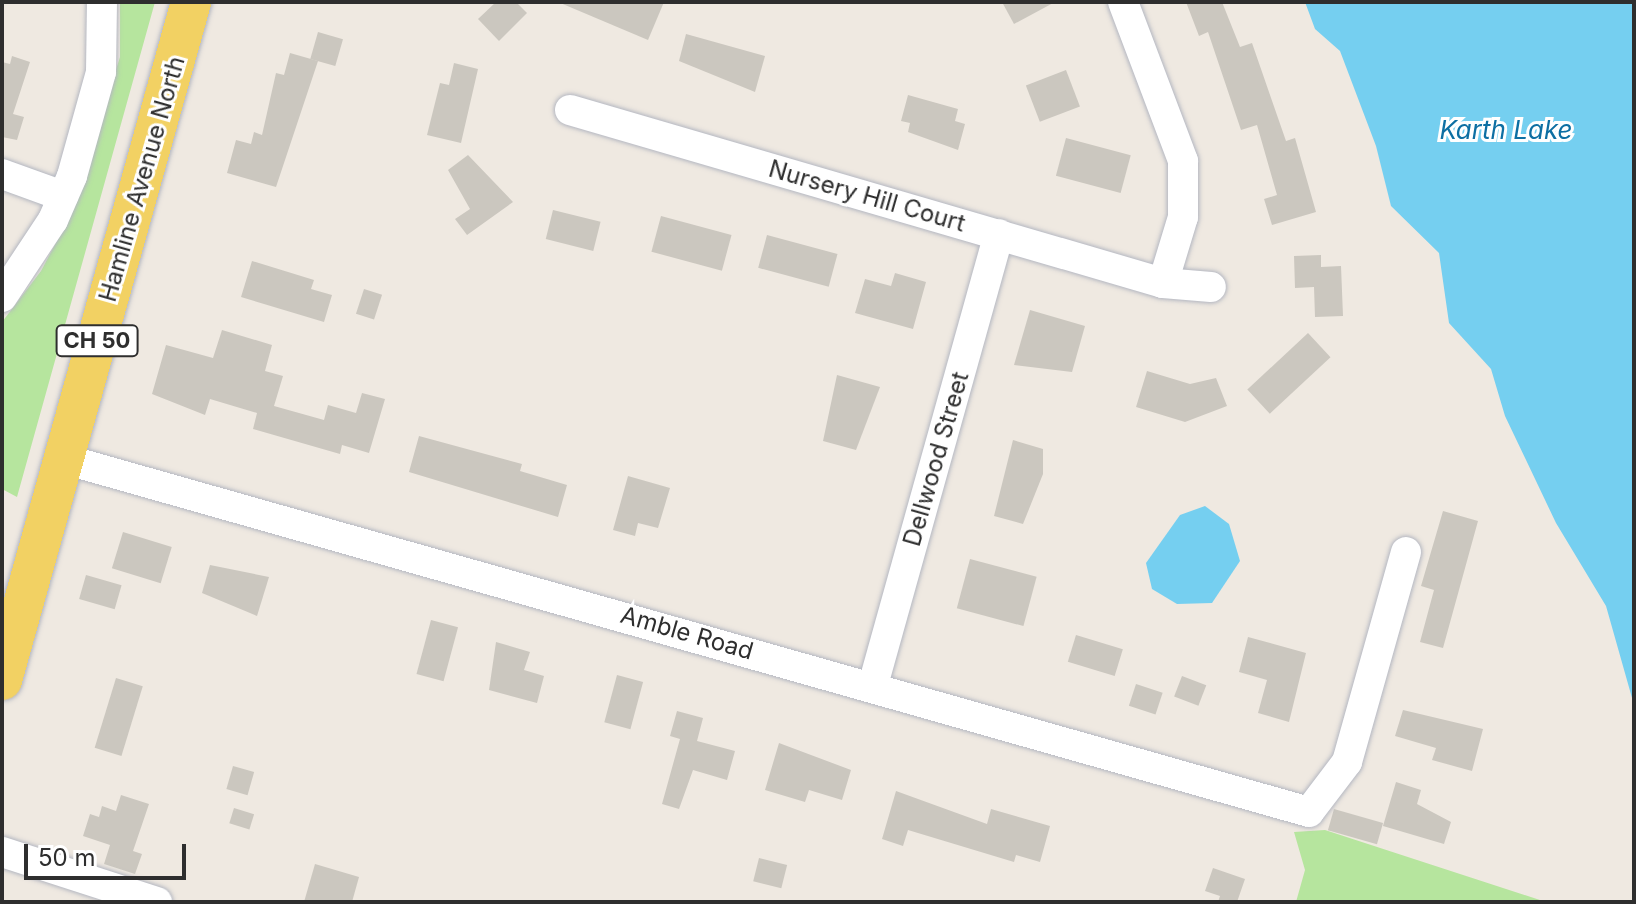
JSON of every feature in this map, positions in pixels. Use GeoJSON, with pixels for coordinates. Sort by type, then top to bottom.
{"type":"FeatureCollection","features":[{"type":"Feature","properties":{"kind":"main road","name":"Hamline Avenue North"},"geometry":{"type":"LineString","coordinates":[[2,680],[191,2]]}},
{"type":"Feature","properties":{"kind":"street"},"geometry":{"type":"LineString","coordinates":[[2,297],[30,260],[63,196],[101,72],[102,2]]}},
{"type":"Feature","properties":{"kind":"street"},"geometry":{"type":"LineString","coordinates":[[1123,2],[1183,161],[1183,217],[1163,283]]}},
{"type":"Feature","properties":{"kind":"street","name":"Nursery Hill Court"},"geometry":{"type":"LineString","coordinates":[[570,110],[1163,283],[1211,287]]}},
{"type":"Feature","properties":{"kind":"street"},"geometry":{"type":"LineString","coordinates":[[2,174],[63,196]]}},
{"type":"Feature","properties":{"kind":"street","name":"Dellwood Street"},"geometry":{"type":"LineString","coordinates":[[873,685],[999,234]]}},
{"type":"Feature","properties":{"kind":"street","name":"Amble Road"},"geometry":{"type":"LineString","coordinates":[[64,459],[873,685],[1309,812],[1347,762],[1406,552]]}},
{"type":"Feature","properties":{"kind":"street"},"geometry":{"type":"LineString","coordinates":[[2,852],[157,902]]}},
{"type":"Feature","properties":{"kind":"green space"},"geometry":{"type":"Polygon","coordinates":[[[120,2],[155,2],[17,497],[2,489],[2,322],[41,271],[69,218],[120,57],[120,2]]]}},
{"type":"Feature","properties":{"kind":"green space"},"geometry":{"type":"Polygon","coordinates":[[[1325,830],[1546,902],[1296,902],[1305,870],[1294,832],[1325,830]]]}},
{"type":"Feature","properties":{"kind":"water","name":"Karth Lake"},"geometry":{"type":"Polygon","coordinates":[[[1305,2],[1634,2],[1634,705],[1606,606],[1556,523],[1505,416],[1491,369],[1449,323],[1439,253],[1391,206],[1376,146],[1340,51],[1315,29],[1305,2]]]}},
{"type":"Feature","properties":{"kind":"water"},"geometry":{"type":"Polygon","coordinates":[[[1205,506],[1229,524],[1240,561],[1212,603],[1177,604],[1152,589],[1146,563],[1180,515],[1205,506]]]}},
{"type":"Feature","properties":{"kind":"building"},"geometry":{"type":"Polygon","coordinates":[[[496,2],[516,2],[527,13],[499,41],[478,19],[496,2]]]}},
{"type":"Feature","properties":{"kind":"building"},"geometry":{"type":"Polygon","coordinates":[[[558,2],[664,2],[648,40],[558,2]]]}},
{"type":"Feature","properties":{"kind":"building"},"geometry":{"type":"Polygon","coordinates":[[[1002,2],[1055,2],[1014,24],[1002,2]]]}},
{"type":"Feature","properties":{"kind":"building"},"geometry":{"type":"Polygon","coordinates":[[[1186,2],[1222,2],[1240,47],[1252,43],[1286,141],[1295,138],[1316,212],[1272,225],[1264,199],[1277,195],[1257,125],[1241,130],[1208,32],[1199,36],[1186,2]]]}},
{"type":"Feature","properties":{"kind":"building"},"geometry":{"type":"Polygon","coordinates":[[[318,32],[343,39],[335,66],[310,59],[318,32]]]}},
{"type":"Feature","properties":{"kind":"building"},"geometry":{"type":"Polygon","coordinates":[[[686,34],[765,56],[755,92],[679,61],[686,34]]]}},
{"type":"Feature","properties":{"kind":"building"},"geometry":{"type":"Polygon","coordinates":[[[290,53],[318,61],[276,187],[227,173],[236,140],[251,144],[254,132],[262,135],[276,73],[284,75],[290,53]]]}},
{"type":"Feature","properties":{"kind":"building"},"geometry":{"type":"Polygon","coordinates":[[[12,56],[30,62],[13,114],[24,117],[17,140],[2,137],[2,62],[10,64],[12,56]]]}},
{"type":"Feature","properties":{"kind":"building"},"geometry":{"type":"Polygon","coordinates":[[[454,63],[478,69],[461,143],[427,135],[440,83],[449,85],[454,63]]]}},
{"type":"Feature","properties":{"kind":"building"},"geometry":{"type":"Polygon","coordinates":[[[1066,70],[1080,106],[1040,122],[1026,85],[1066,70]]]}},
{"type":"Feature","properties":{"kind":"building"},"geometry":{"type":"Polygon","coordinates":[[[908,95],[958,109],[955,121],[965,124],[958,150],[908,132],[910,123],[901,121],[908,95]]]}},
{"type":"Feature","properties":{"kind":"building"},"geometry":{"type":"Polygon","coordinates":[[[1066,138],[1131,155],[1121,193],[1056,176],[1066,138]]]}},
{"type":"Feature","properties":{"kind":"building"},"geometry":{"type":"Polygon","coordinates":[[[468,155],[513,202],[467,235],[455,219],[470,209],[448,170],[468,155]]]}},
{"type":"Feature","properties":{"kind":"building"},"geometry":{"type":"Polygon","coordinates":[[[553,210],[601,222],[593,251],[546,239],[553,210]]]}},
{"type":"Feature","properties":{"kind":"building"},"geometry":{"type":"Polygon","coordinates":[[[661,216],[732,235],[722,271],[651,252],[661,216]]]}},
{"type":"Feature","properties":{"kind":"building"},"geometry":{"type":"Polygon","coordinates":[[[767,235],[838,254],[829,287],[758,268],[767,235]]]}},
{"type":"Feature","properties":{"kind":"building"},"geometry":{"type":"Polygon","coordinates":[[[1321,255],[1321,267],[1341,266],[1343,316],[1315,317],[1314,287],[1295,288],[1294,256],[1321,255]]]}},
{"type":"Feature","properties":{"kind":"building"},"geometry":{"type":"Polygon","coordinates":[[[252,261],[314,280],[311,289],[332,295],[324,322],[241,297],[252,261]]]}},
{"type":"Feature","properties":{"kind":"building"},"geometry":{"type":"Polygon","coordinates":[[[895,273],[926,282],[913,329],[855,313],[865,279],[891,286],[895,273]]]}},
{"type":"Feature","properties":{"kind":"building"},"geometry":{"type":"Polygon","coordinates":[[[364,289],[382,295],[374,320],[356,314],[364,289]]]}},
{"type":"Feature","properties":{"kind":"building"},"geometry":{"type":"Polygon","coordinates":[[[1030,310],[1085,326],[1072,372],[1014,365],[1030,310]]]}},
{"type":"Feature","properties":{"kind":"building"},"geometry":{"type":"Polygon","coordinates":[[[222,330],[272,345],[265,371],[283,376],[274,406],[324,420],[328,405],[356,413],[362,393],[385,399],[369,453],[342,445],[340,454],[253,429],[257,413],[210,399],[205,415],[152,394],[166,345],[213,358],[222,330]]]}},
{"type":"Feature","properties":{"kind":"building"},"geometry":{"type":"Polygon","coordinates":[[[1308,333],[1331,357],[1270,414],[1247,390],[1308,333]]]}},
{"type":"Feature","properties":{"kind":"building"},"geometry":{"type":"Polygon","coordinates":[[[1147,371],[1190,384],[1216,378],[1227,406],[1185,422],[1136,407],[1147,371]]]}},
{"type":"Feature","properties":{"kind":"building"},"geometry":{"type":"Polygon","coordinates":[[[837,375],[880,387],[856,450],[823,441],[837,375]]]}},
{"type":"Feature","properties":{"kind":"building"},"geometry":{"type":"Polygon","coordinates":[[[419,436],[522,464],[520,471],[567,485],[558,517],[409,472],[419,436]]]}},
{"type":"Feature","properties":{"kind":"building"},"geometry":{"type":"Polygon","coordinates":[[[1013,440],[1043,449],[1043,474],[1023,524],[994,516],[1013,440]]]}},
{"type":"Feature","properties":{"kind":"building"},"geometry":{"type":"Polygon","coordinates":[[[628,476],[670,488],[658,528],[638,523],[635,536],[613,530],[628,476]]]}},
{"type":"Feature","properties":{"kind":"building"},"geometry":{"type":"Polygon","coordinates":[[[1443,511],[1478,521],[1443,648],[1420,642],[1434,590],[1421,586],[1443,511]]]}},
{"type":"Feature","properties":{"kind":"building"},"geometry":{"type":"Polygon","coordinates":[[[123,532],[172,547],[161,583],[112,568],[123,532]]]}},
{"type":"Feature","properties":{"kind":"building"},"geometry":{"type":"Polygon","coordinates":[[[970,559],[1037,577],[1023,626],[957,608],[970,559]]]}},
{"type":"Feature","properties":{"kind":"building"},"geometry":{"type":"Polygon","coordinates":[[[210,565],[269,577],[257,616],[202,593],[210,565]]]}},
{"type":"Feature","properties":{"kind":"building"},"geometry":{"type":"Polygon","coordinates":[[[86,575],[122,585],[115,609],[79,599],[86,575]]]}},
{"type":"Feature","properties":{"kind":"building"},"geometry":{"type":"Polygon","coordinates":[[[431,620],[458,627],[444,681],[417,674],[431,620]]]}},
{"type":"Feature","properties":{"kind":"building"},"geometry":{"type":"Polygon","coordinates":[[[1076,635],[1123,649],[1115,676],[1068,662],[1076,635]]]}},
{"type":"Feature","properties":{"kind":"building"},"geometry":{"type":"Polygon","coordinates":[[[1248,637],[1306,653],[1289,722],[1258,713],[1267,680],[1239,672],[1248,637]]]}},
{"type":"Feature","properties":{"kind":"building"},"geometry":{"type":"Polygon","coordinates":[[[496,642],[530,652],[524,670],[544,676],[537,703],[489,690],[496,642]]]}},
{"type":"Feature","properties":{"kind":"building"},"geometry":{"type":"Polygon","coordinates":[[[617,675],[643,682],[630,729],[604,722],[617,675]]]}},
{"type":"Feature","properties":{"kind":"building"},"geometry":{"type":"Polygon","coordinates":[[[1182,676],[1206,685],[1198,706],[1174,697],[1182,676]]]}},
{"type":"Feature","properties":{"kind":"building"},"geometry":{"type":"Polygon","coordinates":[[[116,678],[143,686],[121,756],[95,748],[116,678]]]}},
{"type":"Feature","properties":{"kind":"building"},"geometry":{"type":"Polygon","coordinates":[[[1136,684],[1163,693],[1156,715],[1129,706],[1136,684]]]}},
{"type":"Feature","properties":{"kind":"building"},"geometry":{"type":"Polygon","coordinates":[[[1403,710],[1483,729],[1472,771],[1432,760],[1436,748],[1395,736],[1403,710]]]}},
{"type":"Feature","properties":{"kind":"building"},"geometry":{"type":"Polygon","coordinates":[[[677,711],[703,718],[697,741],[735,751],[727,780],[693,770],[679,809],[662,804],[680,739],[670,736],[677,711]]]}},
{"type":"Feature","properties":{"kind":"building"},"geometry":{"type":"Polygon","coordinates":[[[779,743],[851,770],[842,800],[809,790],[805,802],[765,790],[779,743]]]}},
{"type":"Feature","properties":{"kind":"building"},"geometry":{"type":"Polygon","coordinates":[[[233,766],[254,772],[248,795],[226,789],[233,766]]]}},
{"type":"Feature","properties":{"kind":"building"},"geometry":{"type":"Polygon","coordinates":[[[1396,782],[1421,790],[1417,804],[1451,822],[1444,844],[1383,826],[1396,782]]]}},
{"type":"Feature","properties":{"kind":"building"},"geometry":{"type":"Polygon","coordinates":[[[896,791],[987,824],[991,809],[1050,826],[1040,862],[1016,855],[1014,862],[908,830],[903,846],[882,839],[896,791]]]}},
{"type":"Feature","properties":{"kind":"building"},"geometry":{"type":"Polygon","coordinates":[[[121,795],[149,804],[133,851],[142,854],[135,874],[104,864],[110,845],[83,836],[90,814],[99,817],[102,806],[116,811],[121,795]]]}},
{"type":"Feature","properties":{"kind":"building"},"geometry":{"type":"Polygon","coordinates":[[[234,808],[254,814],[249,829],[229,823],[234,808]]]}},
{"type":"Feature","properties":{"kind":"building"},"geometry":{"type":"Polygon","coordinates":[[[1334,809],[1383,823],[1377,844],[1328,830],[1334,809]]]}},
{"type":"Feature","properties":{"kind":"building"},"geometry":{"type":"Polygon","coordinates":[[[759,858],[787,865],[781,888],[753,881],[759,858]]]}},
{"type":"Feature","properties":{"kind":"building"},"geometry":{"type":"Polygon","coordinates":[[[315,864],[359,877],[352,902],[304,902],[315,864]]]}},
{"type":"Feature","properties":{"kind":"building"},"geometry":{"type":"Polygon","coordinates":[[[1213,868],[1245,879],[1237,902],[1218,902],[1220,896],[1205,891],[1213,868]]]}}]}
